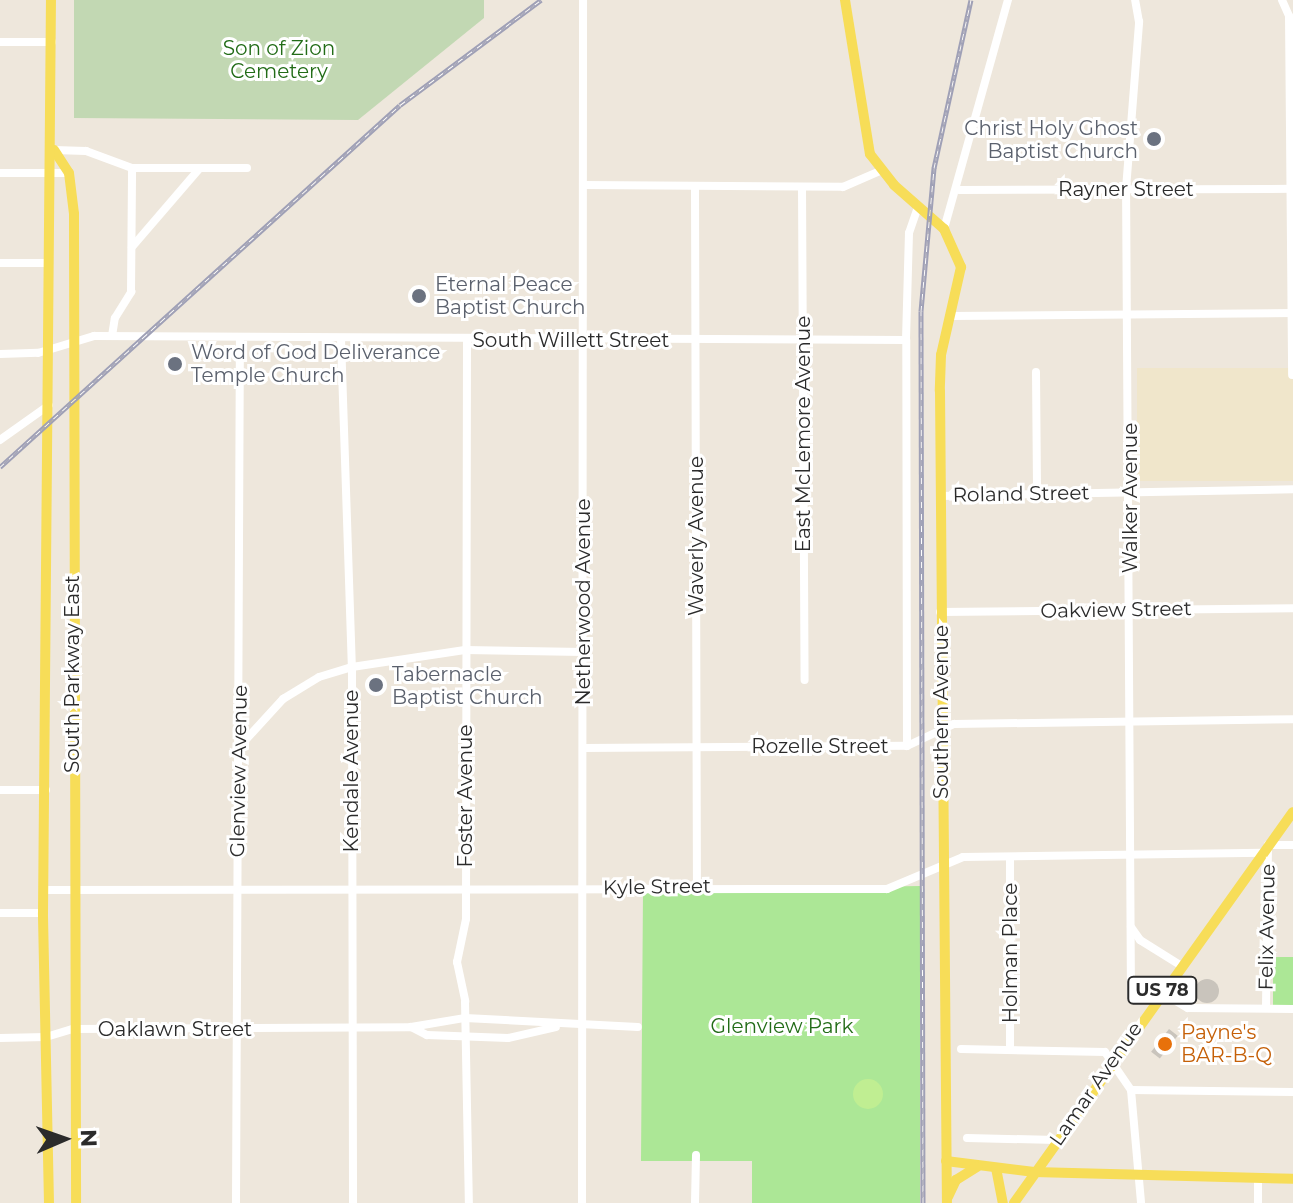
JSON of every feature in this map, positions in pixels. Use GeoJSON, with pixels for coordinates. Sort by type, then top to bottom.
{"type":"FeatureCollection","features":[{"type":"Feature","properties":{"kind":"main road","name":"South Parkway East"},"geometry":{"type":"LineString","coordinates":[[49,1203],[43,913],[50,174],[54,150],[51,0]]}},
{"type":"Feature","properties":{"kind":"main road"},"geometry":{"type":"LineString","coordinates":[[845,0],[863,134],[880,171],[918,207]]}},
{"type":"Feature","properties":{"kind":"main road"},"geometry":{"type":"LineString","coordinates":[[54,150],[69,173]]}},
{"type":"Feature","properties":{"kind":"main road","name":"South Parkway East"},"geometry":{"type":"LineString","coordinates":[[69,173],[74,337],[73,1029],[76,1203]]}},
{"type":"Feature","properties":{"kind":"main road","name":"Southern Avenue"},"geometry":{"type":"LineString","coordinates":[[918,207],[944,229],[961,267],[941,355],[940,612],[947,1201]]}},
{"type":"Feature","properties":{"kind":"main road","name":"Lamar Avenue"},"geometry":{"type":"LineString","coordinates":[[1014,1203],[1180,965],[1293,812]]}},
{"type":"Feature","properties":{"kind":"main road"},"geometry":{"type":"LineString","coordinates":[[946,1161],[1034,1172],[1293,1179]]}},
{"type":"Feature","properties":{"kind":"main road"},"geometry":{"type":"LineString","coordinates":[[947,1201],[956,1180],[980,1165]]}},
{"type":"Feature","properties":{"kind":"main road"},"geometry":{"type":"LineString","coordinates":[[996,1168],[1003,1203]]}},
{"type":"Feature","properties":{"kind":"street","name":"Netherwood Avenue"},"geometry":{"type":"LineString","coordinates":[[582,1203],[583,0]]}},
{"type":"Feature","properties":{"kind":"street"},"geometry":{"type":"LineString","coordinates":[[944,229],[959,190],[1008,0]]}},
{"type":"Feature","properties":{"kind":"street","name":"Walker Avenue"},"geometry":{"type":"LineString","coordinates":[[1131,998],[1131,491],[1126,189],[1139,22],[1135,0]]}},
{"type":"Feature","properties":{"kind":"street"},"geometry":{"type":"LineString","coordinates":[[1282,0],[1289,16],[1292,375]]}},
{"type":"Feature","properties":{"kind":"street"},"geometry":{"type":"LineString","coordinates":[[0,42],[52,42]]}},
{"type":"Feature","properties":{"kind":"street"},"geometry":{"type":"LineString","coordinates":[[54,150],[86,151],[132,168],[247,168]]}},
{"type":"Feature","properties":{"kind":"street"},"geometry":{"type":"LineString","coordinates":[[112,336],[115,318],[131,292],[132,168]]}},
{"type":"Feature","properties":{"kind":"street"},"geometry":{"type":"LineString","coordinates":[[132,247],[199,169]]}},
{"type":"Feature","properties":{"kind":"street"},"geometry":{"type":"LineString","coordinates":[[583,185],[802,187],[861,184],[880,171]]}},
{"type":"Feature","properties":{"kind":"street"},"geometry":{"type":"LineString","coordinates":[[0,173],[69,173]]}},
{"type":"Feature","properties":{"kind":"street","name":"Waverly Avenue"},"geometry":{"type":"LineString","coordinates":[[695,187],[697,885]]}},
{"type":"Feature","properties":{"kind":"street","name":"East McLemore Avenue"},"geometry":{"type":"LineString","coordinates":[[802,187],[805,680]]}},
{"type":"Feature","properties":{"kind":"street","name":"Rayner Street"},"geometry":{"type":"LineString","coordinates":[[959,190],[1291,189]]}},
{"type":"Feature","properties":{"kind":"street","name":"Southern Avenue"},"geometry":{"type":"LineString","coordinates":[[907,746],[906,340],[909,233],[918,207]]}},
{"type":"Feature","properties":{"kind":"street"},"geometry":{"type":"LineString","coordinates":[[0,263],[49,263]]}},
{"type":"Feature","properties":{"kind":"street"},"geometry":{"type":"LineString","coordinates":[[950,316],[1292,313]]}},
{"type":"Feature","properties":{"kind":"street","name":"South Willett Street"},"geometry":{"type":"LineString","coordinates":[[0,354],[49,350],[74,337],[112,336],[906,340]]}},
{"type":"Feature","properties":{"kind":"street","name":"Glenview Avenue"},"geometry":{"type":"LineString","coordinates":[[236,1203],[240,338]]}},
{"type":"Feature","properties":{"kind":"street","name":"Kendale Avenue"},"geometry":{"type":"LineString","coordinates":[[341,339],[352,667],[353,1203]]}},
{"type":"Feature","properties":{"kind":"street","name":"Foster Avenue"},"geometry":{"type":"LineString","coordinates":[[467,340],[465,888],[457,962],[465,1018],[469,1203]]}},
{"type":"Feature","properties":{"kind":"street"},"geometry":{"type":"LineString","coordinates":[[1036,372],[1037,494]]}},
{"type":"Feature","properties":{"kind":"street"},"geometry":{"type":"LineString","coordinates":[[0,440],[50,404]]}},
{"type":"Feature","properties":{"kind":"street","name":"Roland Street"},"geometry":{"type":"LineString","coordinates":[[941,496],[1293,489]]}},
{"type":"Feature","properties":{"kind":"street","name":"Oakview Street"},"geometry":{"type":"LineString","coordinates":[[940,612],[1293,608]]}},
{"type":"Feature","properties":{"kind":"street"},"geometry":{"type":"LineString","coordinates":[[240,746],[283,699],[319,677],[352,667],[465,650],[583,652]]}},
{"type":"Feature","properties":{"kind":"street","name":"Rozelle Street"},"geometry":{"type":"LineString","coordinates":[[583,748],[907,746],[954,724],[1293,719]]}},
{"type":"Feature","properties":{"kind":"street"},"geometry":{"type":"LineString","coordinates":[[0,790],[46,790]]}},
{"type":"Feature","properties":{"kind":"street","name":"Kyle Street"},"geometry":{"type":"LineString","coordinates":[[44,890],[73,887],[351,891],[697,885],[887,889],[942,864],[1010,858],[1265,849],[1293,845]]}},
{"type":"Feature","properties":{"kind":"street","name":"Felix Avenue"},"geometry":{"type":"LineString","coordinates":[[1265,849],[1266,1008]]}},
{"type":"Feature","properties":{"kind":"street","name":"Holman Place"},"geometry":{"type":"LineString","coordinates":[[1010,858],[1010,1049]]}},
{"type":"Feature","properties":{"kind":"street"},"geometry":{"type":"LineString","coordinates":[[0,913],[43,913]]}},
{"type":"Feature","properties":{"kind":"street"},"geometry":{"type":"LineString","coordinates":[[1131,926],[1140,940],[1180,965]]}},
{"type":"Feature","properties":{"kind":"street"},"geometry":{"type":"LineString","coordinates":[[1161,992],[1188,1008],[1293,1009]]}},
{"type":"Feature","properties":{"kind":"street"},"geometry":{"type":"LineString","coordinates":[[411,1027],[465,1018],[528,1019],[557,1027],[638,1027]]}},
{"type":"Feature","properties":{"kind":"street"},"geometry":{"type":"LineString","coordinates":[[411,1027],[427,1035],[531,1036],[557,1027]]}},
{"type":"Feature","properties":{"kind":"street","name":"Oaklawn Street"},"geometry":{"type":"LineString","coordinates":[[0,1038],[46,1037],[73,1029],[411,1027]]}},
{"type":"Feature","properties":{"kind":"street"},"geometry":{"type":"LineString","coordinates":[[961,1049],[1101,1049],[1131,1090],[1141,1175],[1141,1203]]}},
{"type":"Feature","properties":{"kind":"street"},"geometry":{"type":"LineString","coordinates":[[1131,1090],[1293,1092]]}},
{"type":"Feature","properties":{"kind":"street"},"geometry":{"type":"LineString","coordinates":[[967,1138],[1057,1140]]}},
{"type":"Feature","properties":{"kind":"street"},"geometry":{"type":"LineString","coordinates":[[695,1203],[696,1155]]}},
{"type":"Feature","properties":{"kind":"street"},"geometry":{"type":"LineString","coordinates":[[1258,1178],[1258,1203]]}},
{"type":"Feature","properties":{"kind":"shaded area"},"geometry":{"type":"Polygon","coordinates":[[[1137,368],[1293,368],[1293,481],[1137,481],[1137,368]]]}},
{"type":"Feature","properties":{"kind":"green space","name":"Son of Zion Cemetery"},"geometry":{"type":"Polygon","coordinates":[[[74,0],[484,0],[484,18],[358,120],[74,118],[74,0]]]}},
{"type":"Feature","properties":{"kind":"green space","name":"Glenview Park"},"geometry":{"type":"Polygon","coordinates":[[[920,886],[920,1203],[752,1203],[752,1161],[641,1161],[643,891],[920,886]]]}},
{"type":"Feature","properties":{"kind":"green space"},"geometry":{"type":"Polygon","coordinates":[[[1273,957],[1293,957],[1293,1005],[1273,1005],[1273,957]]]}},
{"type":"Feature","properties":{"kind":"green space"},"geometry":{"type":"Polygon","coordinates":[[[868,1079],[878,1084],[883,1094],[878,1104],[868,1109],[858,1104],[853,1094],[858,1084],[868,1079]]]}},
{"type":"Feature","properties":{"kind":"building"},"geometry":{"type":"Polygon","coordinates":[[[1207,979],[1215,983],[1219,991],[1215,999],[1207,1003],[1199,999],[1195,991],[1199,983],[1207,979]]]}},
{"type":"Feature","properties":{"kind":"building","name":"Payne's BAR-B-Q"},"geometry":{"type":"Polygon","coordinates":[[[1169,1029],[1178,1036],[1160,1059],[1151,1052],[1169,1029]]]}},
{"type":"Feature","properties":{"kind":"railway"},"geometry":{"type":"LineString","coordinates":[[0,467],[400,105],[541,0]]}},
{"type":"Feature","properties":{"kind":"railway"},"geometry":{"type":"LineString","coordinates":[[923,1203],[921,311],[934,168],[971,0]]}},
{"type":"Feature","properties":{"kind":"place","name":"Christ Holy Ghost Baptist Church"},"geometry":{"type":"Point","coordinates":[1154,139]}},
{"type":"Feature","properties":{"kind":"place","name":"Eternal Peace Baptist Church"},"geometry":{"type":"Point","coordinates":[419,296]}},
{"type":"Feature","properties":{"kind":"place","name":"Word of God Deliverance Temple Church"},"geometry":{"type":"Point","coordinates":[175,364]}},
{"type":"Feature","properties":{"kind":"place","name":"Tabernacle Baptist Church"},"geometry":{"type":"Point","coordinates":[376,685]}},
{"type":"Feature","properties":{"kind":"place","name":"Payne's BAR-B-Q"},"geometry":{"type":"Point","coordinates":[1165,1044]}}]}
